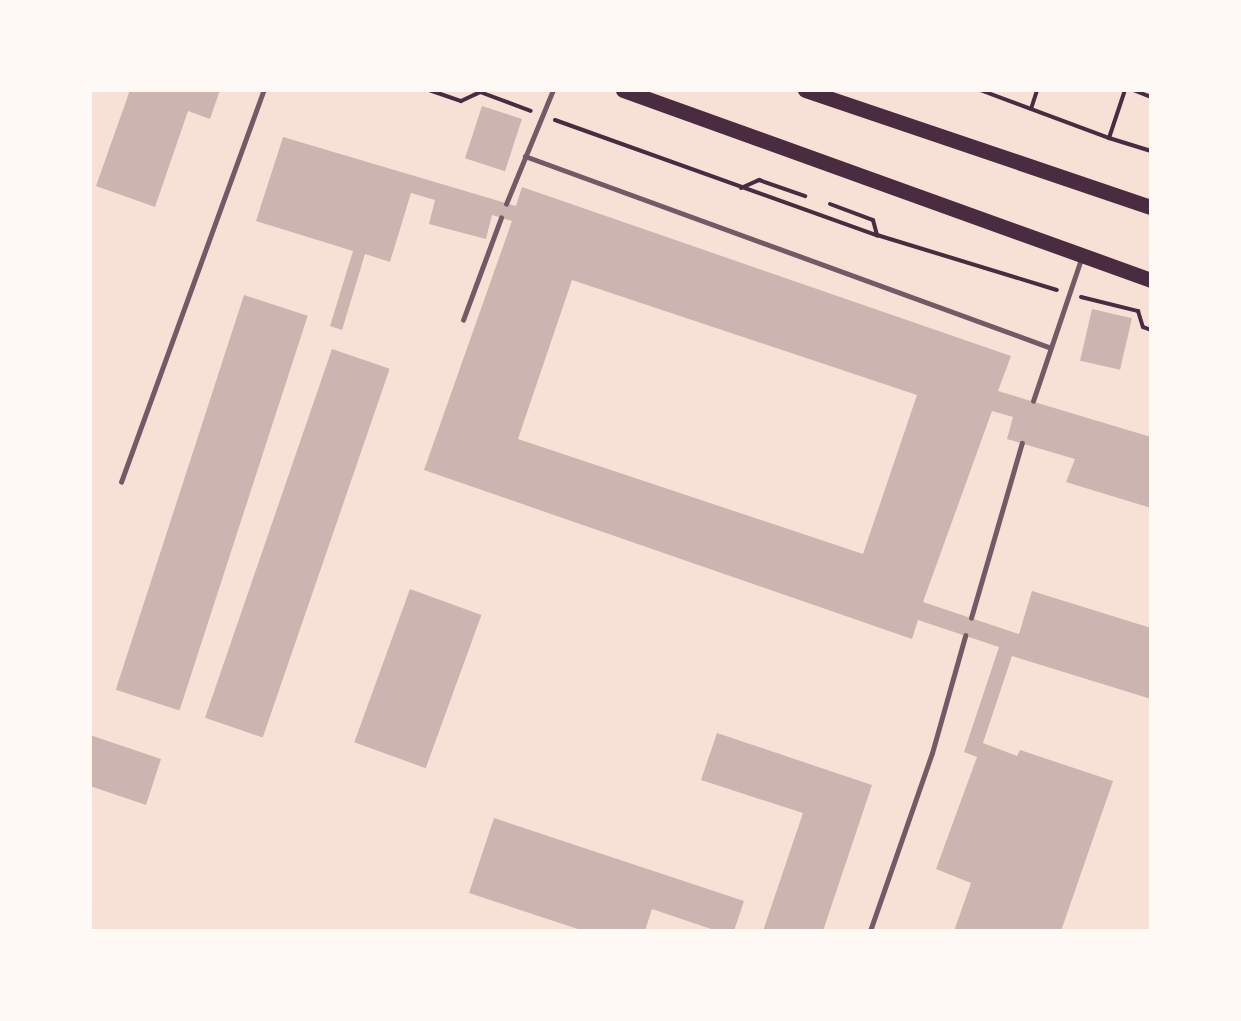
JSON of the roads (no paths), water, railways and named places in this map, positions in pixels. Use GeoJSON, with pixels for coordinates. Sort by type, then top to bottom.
{"type":"FeatureCollection","features":[{"type":"Feature","properties":{"kind":"main road"},"geometry":{"type":"LineString","coordinates":[[623,90],[1151,280]]}},
{"type":"Feature","properties":{"kind":"main road"},"geometry":{"type":"LineString","coordinates":[[805,90],[1151,207]]}},
{"type":"Feature","properties":{"kind":"lane"},"geometry":{"type":"LineString","coordinates":[[121,482],[264,90]]}},
{"type":"Feature","properties":{"kind":"lane"},"geometry":{"type":"LineString","coordinates":[[506,204],[552,90]]}},
{"type":"Feature","properties":{"kind":"lane"},"geometry":{"type":"LineString","coordinates":[[525,156],[1049,347]]}},
{"type":"Feature","properties":{"kind":"lane"},"geometry":{"type":"LineString","coordinates":[[463,320],[501,218]]}},
{"type":"Feature","properties":{"kind":"lane"},"geometry":{"type":"LineString","coordinates":[[1033,401],[1049,347],[1082,256]]}},
{"type":"Feature","properties":{"kind":"lane"},"geometry":{"type":"LineString","coordinates":[[971,618],[1022,443]]}},
{"type":"Feature","properties":{"kind":"lane"},"geometry":{"type":"LineString","coordinates":[[870,931],[932,753],[965,636]]}}]}
